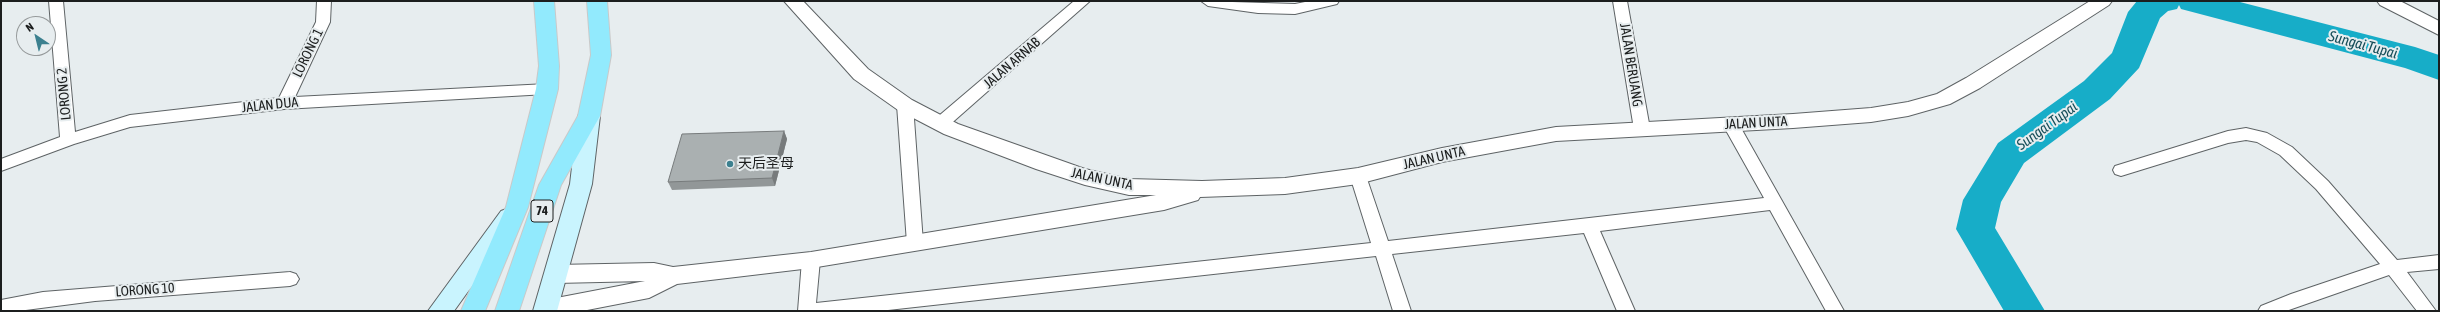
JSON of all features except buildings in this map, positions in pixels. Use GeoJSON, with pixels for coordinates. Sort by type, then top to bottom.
{"type":"FeatureCollection","features":[{"type":"Feature","properties":{"kind":"main road","name":"74"},"geometry":{"type":"LineString","coordinates":[[473,311],[517,207],[547,89],[549,66],[544,1]]}},
{"type":"Feature","properties":{"kind":"main road","name":"74"},"geometry":{"type":"LineString","coordinates":[[507,311],[550,185],[589,116],[600,55],[597,1]]}},
{"type":"Feature","properties":{"kind":"main road"},"geometry":{"type":"LineString","coordinates":[[546,310],[581,184],[589,116]]}},
{"type":"Feature","properties":{"kind":"main road"},"geometry":{"type":"LineString","coordinates":[[440,311],[517,207]]}},
{"type":"Feature","properties":{"kind":"street","name":"LORONG 2"},"geometry":{"type":"LineString","coordinates":[[56,1],[68,140]]}},
{"type":"Feature","properties":{"kind":"street","name":"LORONG 1"},"geometry":{"type":"LineString","coordinates":[[284,103],[323,22],[324,1]]}},
{"type":"Feature","properties":{"kind":"street","name":"JALAN UNTA"},"geometry":{"type":"LineString","coordinates":[[793,1],[861,74],[905,105],[940,124],[1043,164],[1129,187],[1202,189],[1285,186],[1358,176],[1501,143],[1556,134],[1871,115],[1908,109],[1943,98],[1973,84],[2103,1]]}},
{"type":"Feature","properties":{"kind":"street","name":"JALAN ARNAB"},"geometry":{"type":"LineString","coordinates":[[940,124],[1083,1]]}},
{"type":"Feature","properties":{"kind":"street"},"geometry":{"type":"LineString","coordinates":[[1208,1],[1258,8],[1295,9],[1332,1]]}},
{"type":"Feature","properties":{"kind":"street","name":"JALAN BERUANG"},"geometry":{"type":"LineString","coordinates":[[1620,1],[1642,129]]}},
{"type":"Feature","properties":{"kind":"street"},"geometry":{"type":"LineString","coordinates":[[2386,1],[2439,29]]}},
{"type":"Feature","properties":{"kind":"street","name":"JALAN DUA"},"geometry":{"type":"LineString","coordinates":[[1,165],[68,140],[130,122],[284,103],[547,89]]}},
{"type":"Feature","properties":{"kind":"street"},"geometry":{"type":"LineString","coordinates":[[905,105],[915,242]]}},
{"type":"Feature","properties":{"kind":"street"},"geometry":{"type":"LineString","coordinates":[[1731,124],[1835,311]]}},
{"type":"Feature","properties":{"kind":"street"},"geometry":{"type":"LineString","coordinates":[[2121,170],[2228,137],[2246,134],[2260,137],[2286,151],[2322,185],[2393,267],[2427,311]]}},
{"type":"Feature","properties":{"kind":"street"},"geometry":{"type":"LineString","coordinates":[[1358,176],[1402,311]]}},
{"type":"Feature","properties":{"kind":"street"},"geometry":{"type":"LineString","coordinates":[[1063,218],[1129,187]]}},
{"type":"Feature","properties":{"kind":"street"},"geometry":{"type":"LineString","coordinates":[[556,274],[654,272],[673,276],[811,260],[1164,202],[1202,189]]}},
{"type":"Feature","properties":{"kind":"street"},"geometry":{"type":"LineString","coordinates":[[813,311],[1589,226],[1776,203]]}},
{"type":"Feature","properties":{"kind":"street"},"geometry":{"type":"LineString","coordinates":[[1589,226],[1626,311]]}},
{"type":"Feature","properties":{"kind":"street"},"geometry":{"type":"LineString","coordinates":[[807,311],[811,260]]}},
{"type":"Feature","properties":{"kind":"street"},"geometry":{"type":"LineString","coordinates":[[2267,311],[2297,299],[2393,267],[2439,262]]}},
{"type":"Feature","properties":{"kind":"street"},"geometry":{"type":"LineString","coordinates":[[546,310],[649,289],[673,276]]}},
{"type":"Feature","properties":{"kind":"street","name":"LORONG 10"},"geometry":{"type":"LineString","coordinates":[[1,307],[58,298],[290,279]]}},
{"type":"Feature","properties":{"kind":"waterway","name":"Sungai Tupai"},"geometry":{"type":"LineString","coordinates":[[2025,311],[1975,229],[1982,200],[2011,153],[2097,90],[2127,59],[2145,12],[2158,2],[2165,1]]}},
{"type":"Feature","properties":{"kind":"waterway","name":"Sungai Tupai"},"geometry":{"type":"LineString","coordinates":[[2193,1],[2415,59],[2439,68]]}},
{"type":"Feature","properties":{"kind":"place","name":"天后圣母"},"geometry":{"type":"Point","coordinates":[730,164]}}]}
